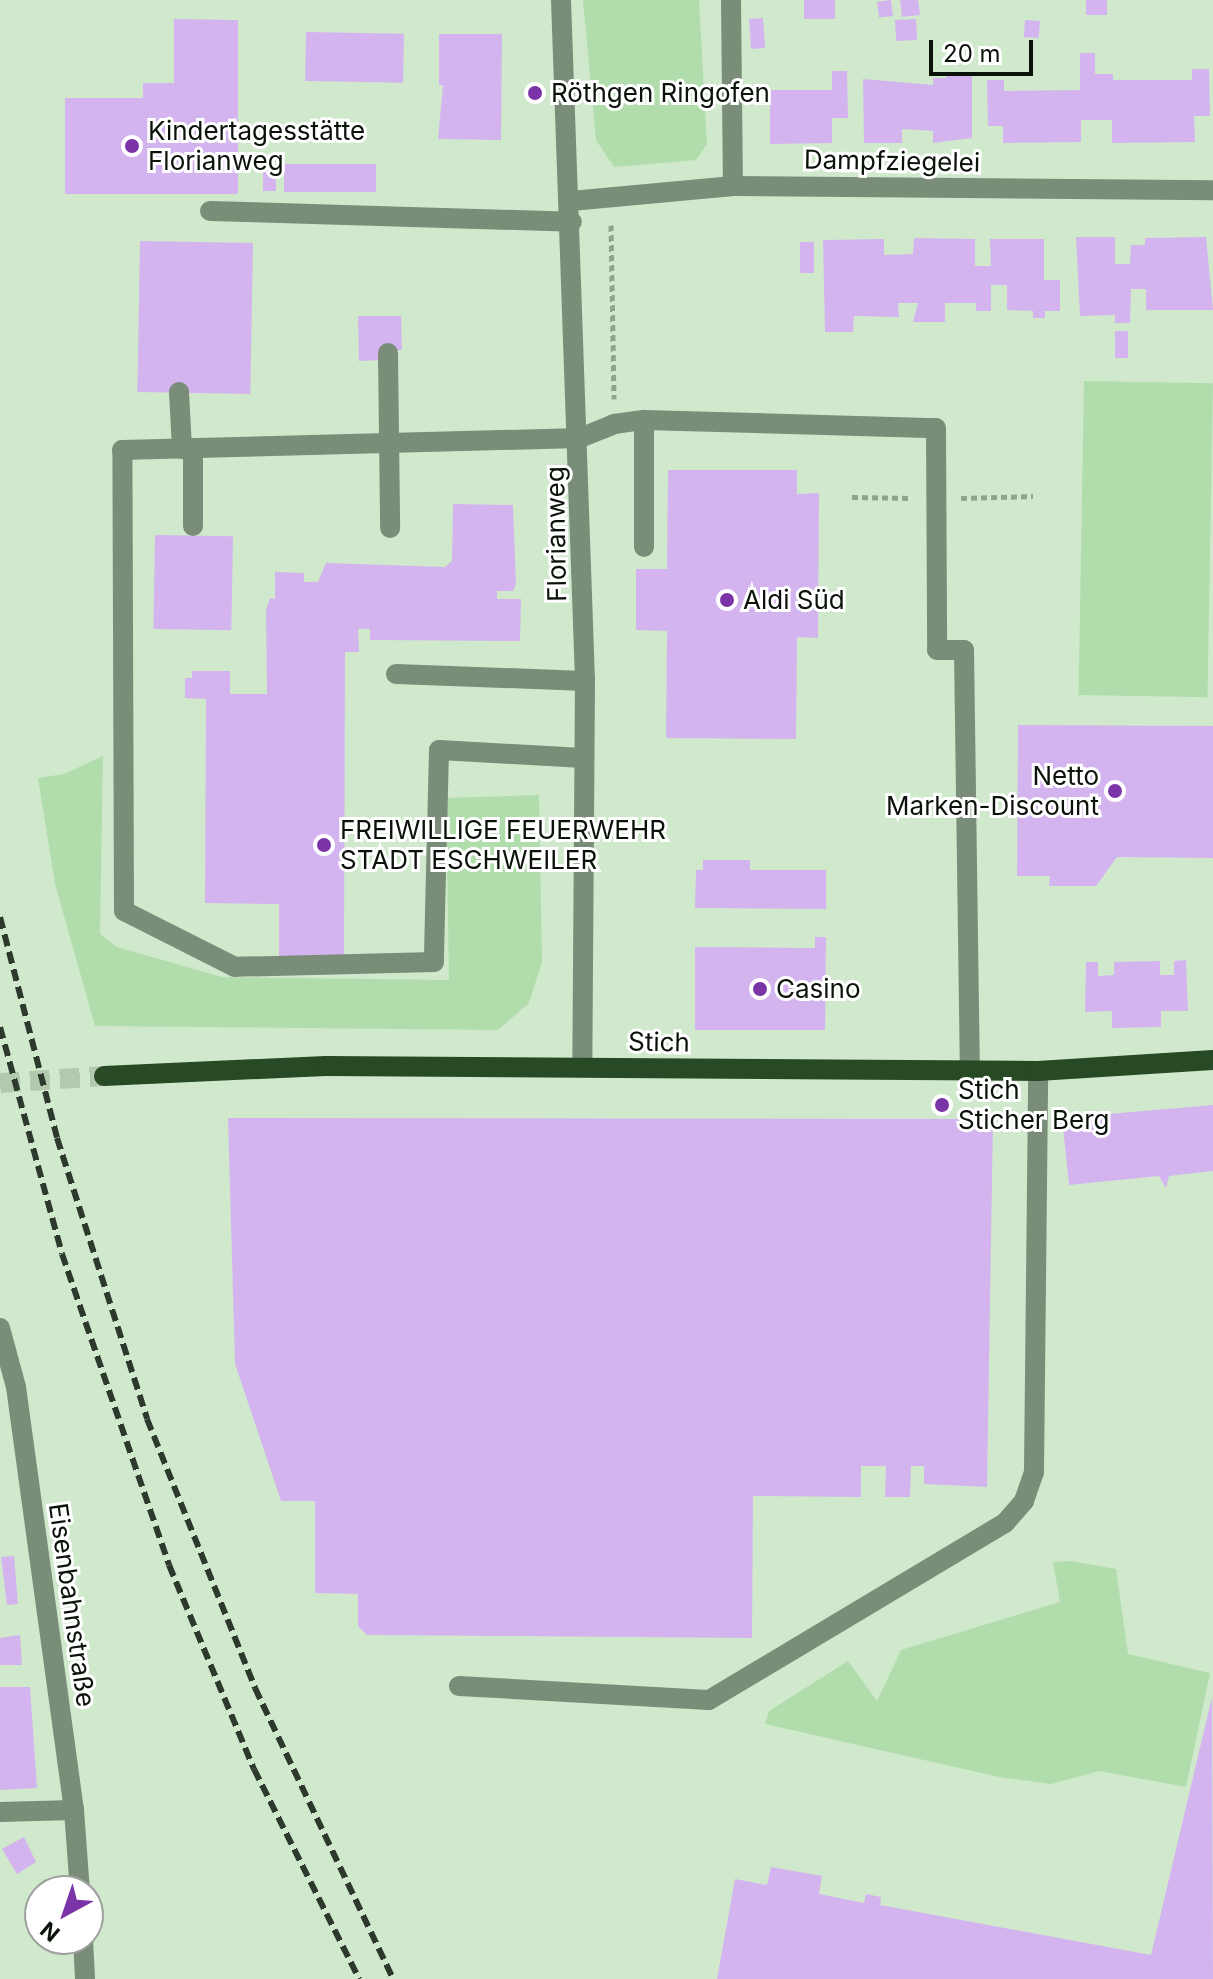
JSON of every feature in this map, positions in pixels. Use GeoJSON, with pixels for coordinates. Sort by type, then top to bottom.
{"type":"FeatureCollection","features":[{"type":"Feature","properties":{"kind":"main road","name":"Stich"},"geometry":{"type":"LineString","coordinates":[[104,1076],[326,1066],[970,1072],[1213,1060]]}},
{"type":"Feature","properties":{"kind":"street","name":"Florianweg"},"geometry":{"type":"LineString","coordinates":[[561,0],[580,438],[585,681],[582,1067]]}},
{"type":"Feature","properties":{"kind":"street"},"geometry":{"type":"LineString","coordinates":[[731,0],[733,186]]}},
{"type":"Feature","properties":{"kind":"street","name":"Dampfziegelei"},"geometry":{"type":"LineString","coordinates":[[571,201],[611,200],[733,186],[1213,190]]}},
{"type":"Feature","properties":{"kind":"street"},"geometry":{"type":"LineString","coordinates":[[210,211],[572,222]]}},
{"type":"Feature","properties":{"kind":"street"},"geometry":{"type":"LineString","coordinates":[[388,353],[390,528]]}},
{"type":"Feature","properties":{"kind":"street"},"geometry":{"type":"LineString","coordinates":[[179,392],[188,448],[193,526]]}},
{"type":"Feature","properties":{"kind":"street"},"geometry":{"type":"LineString","coordinates":[[644,420],[644,547]]}},
{"type":"Feature","properties":{"kind":"street"},"geometry":{"type":"LineString","coordinates":[[583,758],[439,750],[434,962],[235,967],[124,911],[122,450],[580,438],[614,424],[644,420],[936,428],[937,650],[964,650],[970,1072]]}},
{"type":"Feature","properties":{"kind":"street"},"geometry":{"type":"LineString","coordinates":[[396,674],[585,681]]}},
{"type":"Feature","properties":{"kind":"street"},"geometry":{"type":"LineString","coordinates":[[459,1686],[709,1700],[1005,1523],[1024,1501],[1034,1472],[1038,1071]]}},
{"type":"Feature","properties":{"kind":"street","name":"Eisenbahnstraße"},"geometry":{"type":"LineString","coordinates":[[0,1328],[16,1387],[74,1810],[79,1875]]}},
{"type":"Feature","properties":{"kind":"street"},"geometry":{"type":"LineString","coordinates":[[0,1812],[74,1810]]}},
{"type":"Feature","properties":{"kind":"street"},"geometry":{"type":"LineString","coordinates":[[84,1955],[85,1979]]}},
{"type":"Feature","properties":{"kind":"path"},"geometry":{"type":"LineString","coordinates":[[611,200],[614,424]]}},
{"type":"Feature","properties":{"kind":"green space"},"geometry":{"type":"Polygon","coordinates":[[[583,0],[699,0],[707,144],[696,160],[614,167],[596,140],[583,0]]]}},
{"type":"Feature","properties":{"kind":"green space"},"geometry":{"type":"Polygon","coordinates":[[[1084,381],[1213,383],[1208,697],[1079,695],[1084,381]]]}},
{"type":"Feature","properties":{"kind":"green space"},"geometry":{"type":"Polygon","coordinates":[[[103,756],[100,934],[117,947],[222,977],[449,980],[446,798],[539,795],[542,962],[529,1003],[498,1030],[95,1026],[55,884],[38,778],[64,774],[103,756]]]}},
{"type":"Feature","properties":{"kind":"green space"},"geometry":{"type":"Polygon","coordinates":[[[1070,1561],[1116,1569],[1128,1654],[1210,1673],[1186,1787],[1099,1771],[1051,1784],[999,1777],[765,1724],[769,1711],[848,1661],[877,1701],[901,1650],[1060,1602],[1053,1562],[1070,1561]]]}},
{"type":"Feature","properties":{"kind":"building"},"geometry":{"type":"Polygon","coordinates":[[[804,0],[835,0],[835,19],[804,19],[804,0]]]}},
{"type":"Feature","properties":{"kind":"building"},"geometry":{"type":"Polygon","coordinates":[[[891,0],[893,16],[879,18],[877,2],[891,0]]]}},
{"type":"Feature","properties":{"kind":"building"},"geometry":{"type":"Polygon","coordinates":[[[900,0],[918,0],[920,15],[902,17],[900,0]]]}},
{"type":"Feature","properties":{"kind":"building"},"geometry":{"type":"Polygon","coordinates":[[[1086,0],[1107,0],[1107,15],[1086,15],[1086,0]]]}},
{"type":"Feature","properties":{"kind":"building"},"geometry":{"type":"Polygon","coordinates":[[[763,18],[765,48],[751,49],[749,19],[763,18]]]}},
{"type":"Feature","properties":{"kind":"building"},"geometry":{"type":"Polygon","coordinates":[[[174,19],[238,20],[238,194],[65,194],[65,98],[143,98],[143,83],[174,83],[174,19]]]}},
{"type":"Feature","properties":{"kind":"building"},"geometry":{"type":"Polygon","coordinates":[[[916,19],[917,40],[896,41],[895,20],[916,19]]]}},
{"type":"Feature","properties":{"kind":"building"},"geometry":{"type":"Polygon","coordinates":[[[1025,20],[1040,21],[1039,38],[1024,37],[1025,20]]]}},
{"type":"Feature","properties":{"kind":"building"},"geometry":{"type":"Polygon","coordinates":[[[306,32],[404,34],[403,83],[305,81],[306,32]]]}},
{"type":"Feature","properties":{"kind":"building"},"geometry":{"type":"Polygon","coordinates":[[[439,34],[502,34],[501,140],[438,139],[443,85],[439,85],[439,34]]]}},
{"type":"Feature","properties":{"kind":"building"},"geometry":{"type":"Polygon","coordinates":[[[1080,53],[1095,53],[1095,74],[1113,74],[1113,80],[1192,80],[1192,69],[1209,69],[1210,116],[1194,116],[1195,142],[1112,143],[1112,120],[1081,120],[1081,142],[1003,143],[1003,126],[988,126],[987,80],[1004,80],[1004,91],[1080,90],[1080,53]]]}},
{"type":"Feature","properties":{"kind":"building"},"geometry":{"type":"Polygon","coordinates":[[[832,71],[847,71],[848,118],[832,118],[832,143],[770,144],[770,90],[832,90],[832,71]]]}},
{"type":"Feature","properties":{"kind":"building"},"geometry":{"type":"Polygon","coordinates":[[[947,74],[972,74],[972,138],[933,143],[933,131],[902,129],[902,143],[864,143],[863,79],[933,85],[933,78],[946,78],[947,74]]]}},
{"type":"Feature","properties":{"kind":"building"},"geometry":{"type":"Polygon","coordinates":[[[263,164],[276,164],[276,191],[263,191],[263,164]]]}},
{"type":"Feature","properties":{"kind":"building"},"geometry":{"type":"Polygon","coordinates":[[[284,164],[376,164],[376,192],[284,192],[284,164]]]}},
{"type":"Feature","properties":{"kind":"building"},"geometry":{"type":"Polygon","coordinates":[[[1076,237],[1115,237],[1115,264],[1130,264],[1131,245],[1145,245],[1145,238],[1206,237],[1213,310],[1146,310],[1146,289],[1131,289],[1130,323],[1115,323],[1115,315],[1080,316],[1076,237]]]}},
{"type":"Feature","properties":{"kind":"building"},"geometry":{"type":"Polygon","coordinates":[[[914,238],[975,239],[975,266],[991,266],[990,239],[1044,239],[1044,280],[1060,280],[1060,311],[1045,311],[1045,318],[1033,318],[1033,311],[1007,310],[1007,285],[991,285],[991,311],[976,311],[976,303],[945,303],[945,322],[913,322],[918,303],[898,303],[899,317],[854,316],[853,332],[825,332],[823,240],[884,239],[884,255],[913,254],[914,238]]]}},
{"type":"Feature","properties":{"kind":"building"},"geometry":{"type":"Polygon","coordinates":[[[140,241],[253,243],[250,394],[137,392],[140,241]]]}},
{"type":"Feature","properties":{"kind":"building"},"geometry":{"type":"Polygon","coordinates":[[[800,242],[814,242],[814,273],[800,273],[800,242]]]}},
{"type":"Feature","properties":{"kind":"building"},"geometry":{"type":"Polygon","coordinates":[[[358,316],[401,316],[402,350],[383,351],[383,360],[359,361],[358,316]]]}},
{"type":"Feature","properties":{"kind":"building"},"geometry":{"type":"Polygon","coordinates":[[[1115,331],[1128,331],[1128,358],[1115,358],[1115,331]]]}},
{"type":"Feature","properties":{"kind":"building","name":"Aldi Süd"},"geometry":{"type":"Polygon","coordinates":[[[668,470],[797,470],[797,494],[819,493],[818,638],[797,637],[796,739],[666,738],[667,631],[636,630],[636,569],[667,569],[668,470]]]}},
{"type":"Feature","properties":{"kind":"building"},"geometry":{"type":"Polygon","coordinates":[[[453,504],[513,505],[516,584],[513,591],[497,591],[497,599],[521,599],[520,641],[370,640],[370,629],[358,629],[359,652],[345,652],[344,959],[279,958],[279,904],[205,903],[206,699],[185,698],[185,678],[192,678],[192,671],[230,671],[230,694],[267,694],[266,611],[270,598],[275,599],[275,572],[304,573],[304,582],[318,582],[326,563],[445,567],[452,561],[453,504]]]}},
{"type":"Feature","properties":{"kind":"building"},"geometry":{"type":"Polygon","coordinates":[[[155,535],[233,536],[231,630],[153,629],[155,535]]]}},
{"type":"Feature","properties":{"kind":"building","name":"Netto Marken-Discount"},"geometry":{"type":"Polygon","coordinates":[[[1018,725],[1213,726],[1213,858],[1117,857],[1096,886],[1049,886],[1050,876],[1017,876],[1018,725]]]}},
{"type":"Feature","properties":{"kind":"building"},"geometry":{"type":"Polygon","coordinates":[[[703,860],[750,860],[750,870],[826,870],[826,909],[695,908],[696,870],[703,870],[703,860]]]}},
{"type":"Feature","properties":{"kind":"building","name":"Casino"},"geometry":{"type":"Polygon","coordinates":[[[815,937],[826,937],[825,1030],[695,1030],[695,947],[815,948],[815,937]]]}},
{"type":"Feature","properties":{"kind":"building"},"geometry":{"type":"Polygon","coordinates":[[[1186,960],[1188,1011],[1161,1011],[1161,1027],[1112,1028],[1112,1011],[1085,1012],[1086,962],[1098,962],[1098,976],[1114,975],[1114,962],[1160,961],[1160,975],[1174,975],[1174,961],[1186,960]]]}},
{"type":"Feature","properties":{"kind":"building"},"geometry":{"type":"Polygon","coordinates":[[[1213,1105],[1213,1171],[1169,1176],[1166,1188],[1159,1176],[1069,1185],[1062,1118],[1213,1105]]]}},
{"type":"Feature","properties":{"kind":"building"},"geometry":{"type":"Polygon","coordinates":[[[228,1118],[993,1119],[987,1487],[924,1484],[924,1466],[911,1466],[910,1497],[885,1497],[886,1466],[861,1466],[861,1497],[753,1496],[752,1638],[367,1635],[358,1626],[358,1594],[315,1593],[315,1501],[281,1501],[235,1364],[228,1118]]]}},
{"type":"Feature","properties":{"kind":"building"},"geometry":{"type":"Polygon","coordinates":[[[14,1556],[18,1604],[7,1605],[1,1557],[14,1556]]]}},
{"type":"Feature","properties":{"kind":"building"},"geometry":{"type":"Polygon","coordinates":[[[20,1635],[22,1665],[0,1665],[0,1638],[20,1635]]]}},
{"type":"Feature","properties":{"kind":"building"},"geometry":{"type":"Polygon","coordinates":[[[0,1687],[30,1687],[37,1788],[0,1790],[0,1687]]]}},
{"type":"Feature","properties":{"kind":"building"},"geometry":{"type":"Polygon","coordinates":[[[1212,1697],[1213,1979],[717,1979],[735,1879],[767,1885],[771,1867],[822,1876],[819,1894],[864,1903],[866,1894],[881,1897],[880,1905],[1151,1955],[1212,1697]]]}},
{"type":"Feature","properties":{"kind":"building"},"geometry":{"type":"Polygon","coordinates":[[[24,1837],[36,1862],[17,1874],[2,1849],[24,1837]]]}},
{"type":"Feature","properties":{"kind":"tunnel"},"geometry":{"type":"LineString","coordinates":[[0,1083],[104,1076]]}},
{"type":"Feature","properties":{"kind":"railway"},"geometry":{"type":"LineString","coordinates":[[0,917],[57,1138],[147,1419],[255,1688],[393,1979]]}},
{"type":"Feature","properties":{"kind":"railway"},"geometry":{"type":"LineString","coordinates":[[0,1027],[62,1254],[169,1565],[254,1769],[359,1979]]}},
{"type":"Feature","properties":{"kind":"place","name":"Röthgen Ringofen"},"geometry":{"type":"Point","coordinates":[535,93]}},
{"type":"Feature","properties":{"kind":"place","name":"Kindertagesstätte Florianweg"},"geometry":{"type":"Point","coordinates":[132,146]}},
{"type":"Feature","properties":{"kind":"place","name":"Aldi Süd"},"geometry":{"type":"Point","coordinates":[727,600]}},
{"type":"Feature","properties":{"kind":"place","name":"Netto Marken-Discount"},"geometry":{"type":"Point","coordinates":[1115,791]}},
{"type":"Feature","properties":{"kind":"place","name":"FREIWILLIGE FEUERWEHR STADT ESCHWEILER"},"geometry":{"type":"Point","coordinates":[324,845]}},
{"type":"Feature","properties":{"kind":"place","name":"Casino"},"geometry":{"type":"Point","coordinates":[760,989]}},
{"type":"Feature","properties":{"kind":"place","name":"Stich Sticher Berg"},"geometry":{"type":"Point","coordinates":[942,1105]}}]}
